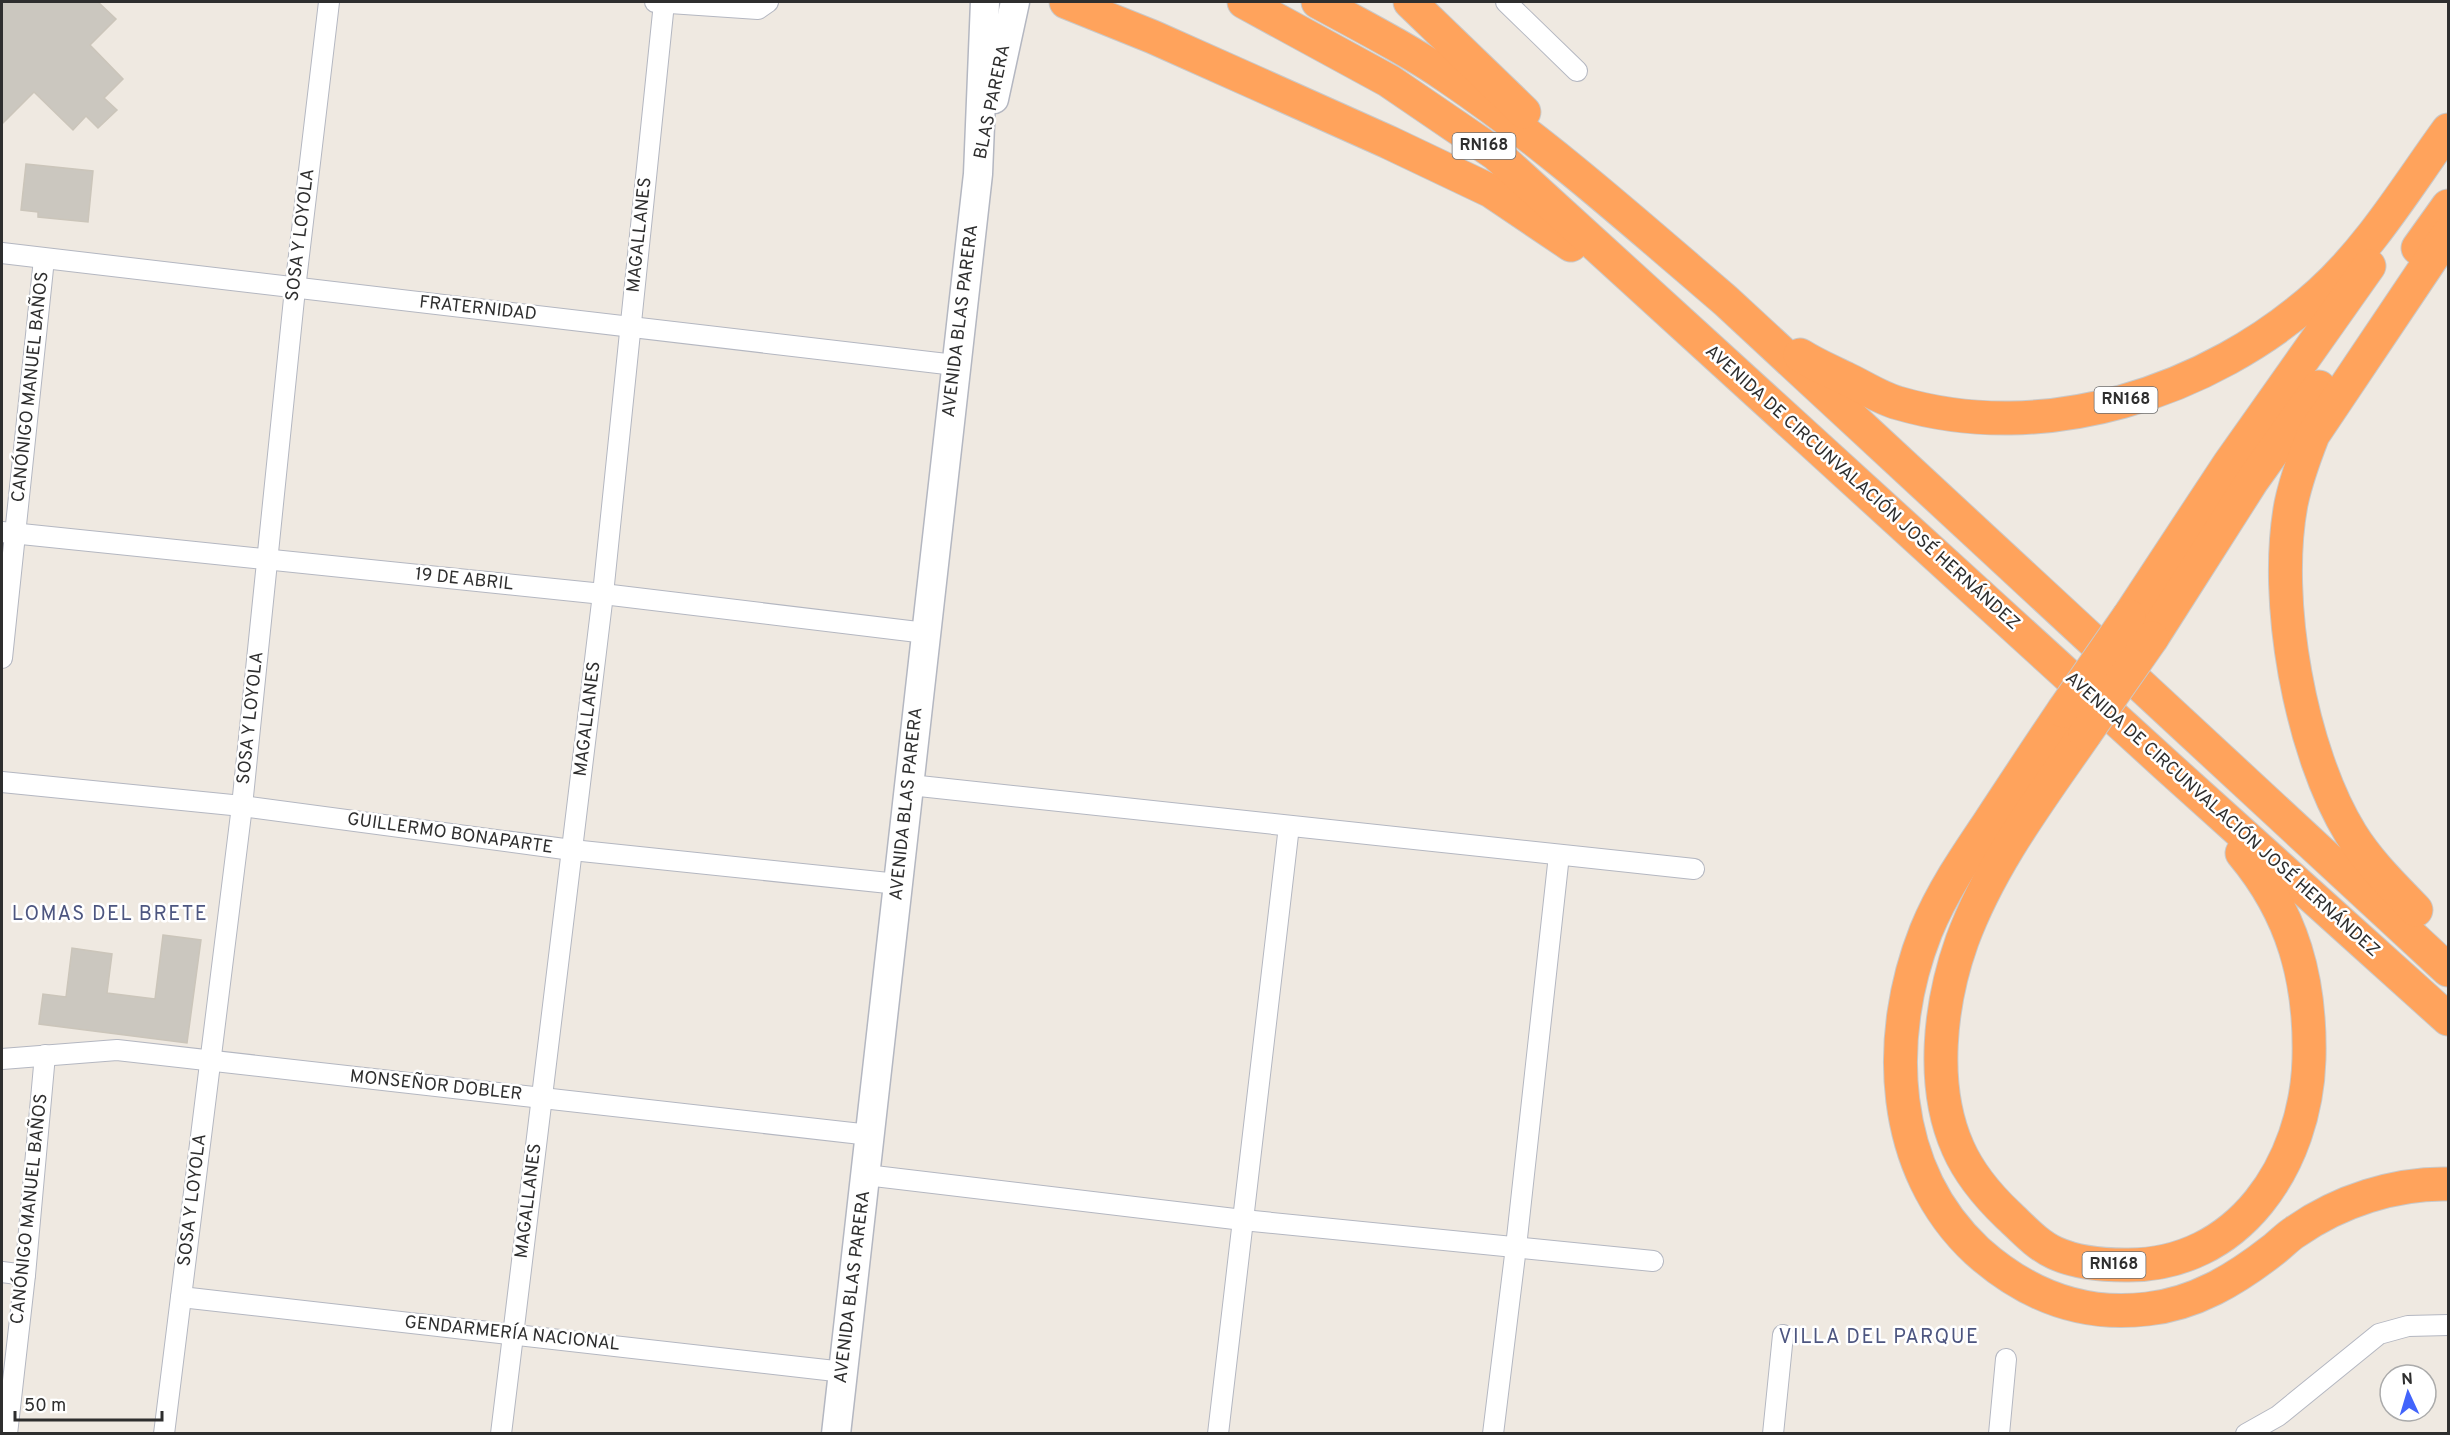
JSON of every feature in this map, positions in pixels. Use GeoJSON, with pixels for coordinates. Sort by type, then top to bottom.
{"type":"FeatureCollection","features":[{"type":"Feature","properties":{"kind":"highway"},"geometry":{"type":"LineString","coordinates":[[1066,2],[1153,37],[1491,190],[1516,205],[1692,333]]}},
{"type":"Feature","properties":{"kind":"highway","name":"AVENIDA DE CIRCUNVALACIÓN JOSÉ HERNÁNDEZ"},"geometry":{"type":"LineString","coordinates":[[1244,2],[1389,81],[1496,154],[2448,1019]]}},
{"type":"Feature","properties":{"kind":"highway","name":"RN168"},"geometry":{"type":"LineString","coordinates":[[1318,2],[1402,48],[1507,119],[1726,301],[1804,358],[1896,402],[1937,412],[1999,418],[2042,415],[2098,407],[2152,394],[2195,376],[2281,327],[2321,292],[2354,259],[2448,130]]}},
{"type":"Feature","properties":{"kind":"highway"},"geometry":{"type":"LineString","coordinates":[[1410,2],[1518,105],[1582,180]]}},
{"type":"Feature","properties":{"kind":"highway"},"geometry":{"type":"LineString","coordinates":[[2448,154],[2229,464],[1950,882],[1926,931],[1910,982],[1904,1011],[1900,1058],[1902,1095],[1914,1156],[1931,1191],[1951,1222],[1992,1264],[2017,1283],[2045,1296],[2074,1305],[2111,1310],[2147,1309],[2182,1302],[2215,1289],[2245,1271],[2295,1232],[2361,1198],[2388,1189],[2448,1184]]}},
{"type":"Feature","properties":{"kind":"highway","name":"RN168"},"geometry":{"type":"LineString","coordinates":[[2166,765],[2262,877],[2280,906],[2303,975],[2308,1004],[2308,1074],[2303,1110],[2293,1144],[2264,1198],[2219,1240],[2195,1253],[2148,1264],[2110,1265],[2079,1261],[2052,1252],[2026,1233],[1999,1206],[1976,1178],[1958,1148],[1942,1088],[1941,1051],[1945,1008],[1954,968],[1967,930],[2016,835],[2152,638],[2252,481],[2448,206]]}},
{"type":"Feature","properties":{"kind":"highway"},"geometry":{"type":"LineString","coordinates":[[2448,234],[2313,435],[2300,468],[2291,506],[2287,559],[2288,618],[2294,669],[2304,718],[2322,774],[2351,834],[2378,871],[2448,944]]}},
{"type":"Feature","properties":{"kind":"highway"},"geometry":{"type":"LineString","coordinates":[[1726,301],[2448,970]]}},
{"type":"Feature","properties":{"kind":"main road","name":"BLAS PARERA"},"geometry":{"type":"LineString","coordinates":[[978,174],[985,2]]}},
{"type":"Feature","properties":{"kind":"main road","name":"BLAS PARERA"},"geometry":{"type":"LineString","coordinates":[[978,174],[1015,2]]}},
{"type":"Feature","properties":{"kind":"main road","name":"AVENIDA BLAS PARERA"},"geometry":{"type":"LineString","coordinates":[[836,1434],[978,174]]}},
{"type":"Feature","properties":{"kind":"street","name":"SOSA Y LOYOLA"},"geometry":{"type":"LineString","coordinates":[[165,1434],[242,806],[295,289],[329,2]]}},
{"type":"Feature","properties":{"kind":"street"},"geometry":{"type":"LineString","coordinates":[[659,2],[758,9],[768,2]]}},
{"type":"Feature","properties":{"kind":"street","name":"MAGALLANES"},"geometry":{"type":"LineString","coordinates":[[501,1434],[603,594],[631,325],[659,2]]}},
{"type":"Feature","properties":{"kind":"street"},"geometry":{"type":"LineString","coordinates":[[1506,2],[1577,71]]}},
{"type":"Feature","properties":{"kind":"street","name":"FRATERNIDAD"},"geometry":{"type":"LineString","coordinates":[[2,254],[295,289],[631,325],[955,365]]}},
{"type":"Feature","properties":{"kind":"street","name":"CANÓNIGO MANUEL BAÑOS"},"geometry":{"type":"LineString","coordinates":[[2,658],[9,533],[44,259]]}},
{"type":"Feature","properties":{"kind":"street","name":"19 DE ABRIL"},"geometry":{"type":"LineString","coordinates":[[9,533],[603,594],[926,633]]}},
{"type":"Feature","properties":{"kind":"street","name":"GUILLERMO BONAPARTE"},"geometry":{"type":"LineString","coordinates":[[2,782],[242,806],[572,850],[898,884]]}},
{"type":"Feature","properties":{"kind":"street"},"geometry":{"type":"LineString","coordinates":[[910,785],[1694,869]]}},
{"type":"Feature","properties":{"kind":"street"},"geometry":{"type":"LineString","coordinates":[[1218,1434],[1289,826]]}},
{"type":"Feature","properties":{"kind":"street"},"geometry":{"type":"LineString","coordinates":[[1493,1434],[1559,855]]}},
{"type":"Feature","properties":{"kind":"street","name":"MONSEÑOR DOBLER"},"geometry":{"type":"LineString","coordinates":[[2,1059],[117,1050],[870,1135]]}},
{"type":"Feature","properties":{"kind":"street","name":"CANÓNIGO MANUEL BAÑOS"},"geometry":{"type":"LineString","coordinates":[[7,1434],[25,1275],[45,1055]]}},
{"type":"Feature","properties":{"kind":"street"},"geometry":{"type":"LineString","coordinates":[[866,1175],[1243,1220],[1653,1261]]}},
{"type":"Feature","properties":{"kind":"street"},"geometry":{"type":"LineString","coordinates":[[2,1272],[25,1275]]}},
{"type":"Feature","properties":{"kind":"street","name":"GENDARMERÍA NACIONAL"},"geometry":{"type":"LineString","coordinates":[[181,1297],[844,1372]]}},
{"type":"Feature","properties":{"kind":"street"},"geometry":{"type":"LineString","coordinates":[[2246,1433],[2278,1416],[2379,1334],[2408,1326],[2448,1325]]}},
{"type":"Feature","properties":{"kind":"street"},"geometry":{"type":"LineString","coordinates":[[1773,1434],[1783,1335]]}},
{"type":"Feature","properties":{"kind":"street"},"geometry":{"type":"LineString","coordinates":[[1999,1434],[2006,1359]]}},
{"type":"Feature","properties":{"kind":"building"},"geometry":{"type":"Polygon","coordinates":[[[2,2],[98,2],[116,19],[90,45],[123,79],[104,98],[117,110],[98,128],[86,116],[73,130],[34,92],[2,124],[2,2]]]}},
{"type":"Feature","properties":{"kind":"building"},"geometry":{"type":"Polygon","coordinates":[[[26,164],[93,171],[88,222],[38,217],[38,212],[21,210],[26,164]]]}},
{"type":"Feature","properties":{"kind":"building"},"geometry":{"type":"Polygon","coordinates":[[[163,935],[201,940],[187,1043],[39,1024],[43,994],[66,997],[72,948],[112,954],[107,993],[155,999],[163,935]]]}},
{"type":"Feature","properties":{"kind":"district","name":"LOMAS DEL BRETE"},"geometry":{"type":"Point","coordinates":[110,915]}},
{"type":"Feature","properties":{"kind":"district","name":"VILLA DEL PARQUE"},"geometry":{"type":"Point","coordinates":[1879,1338]}}]}
